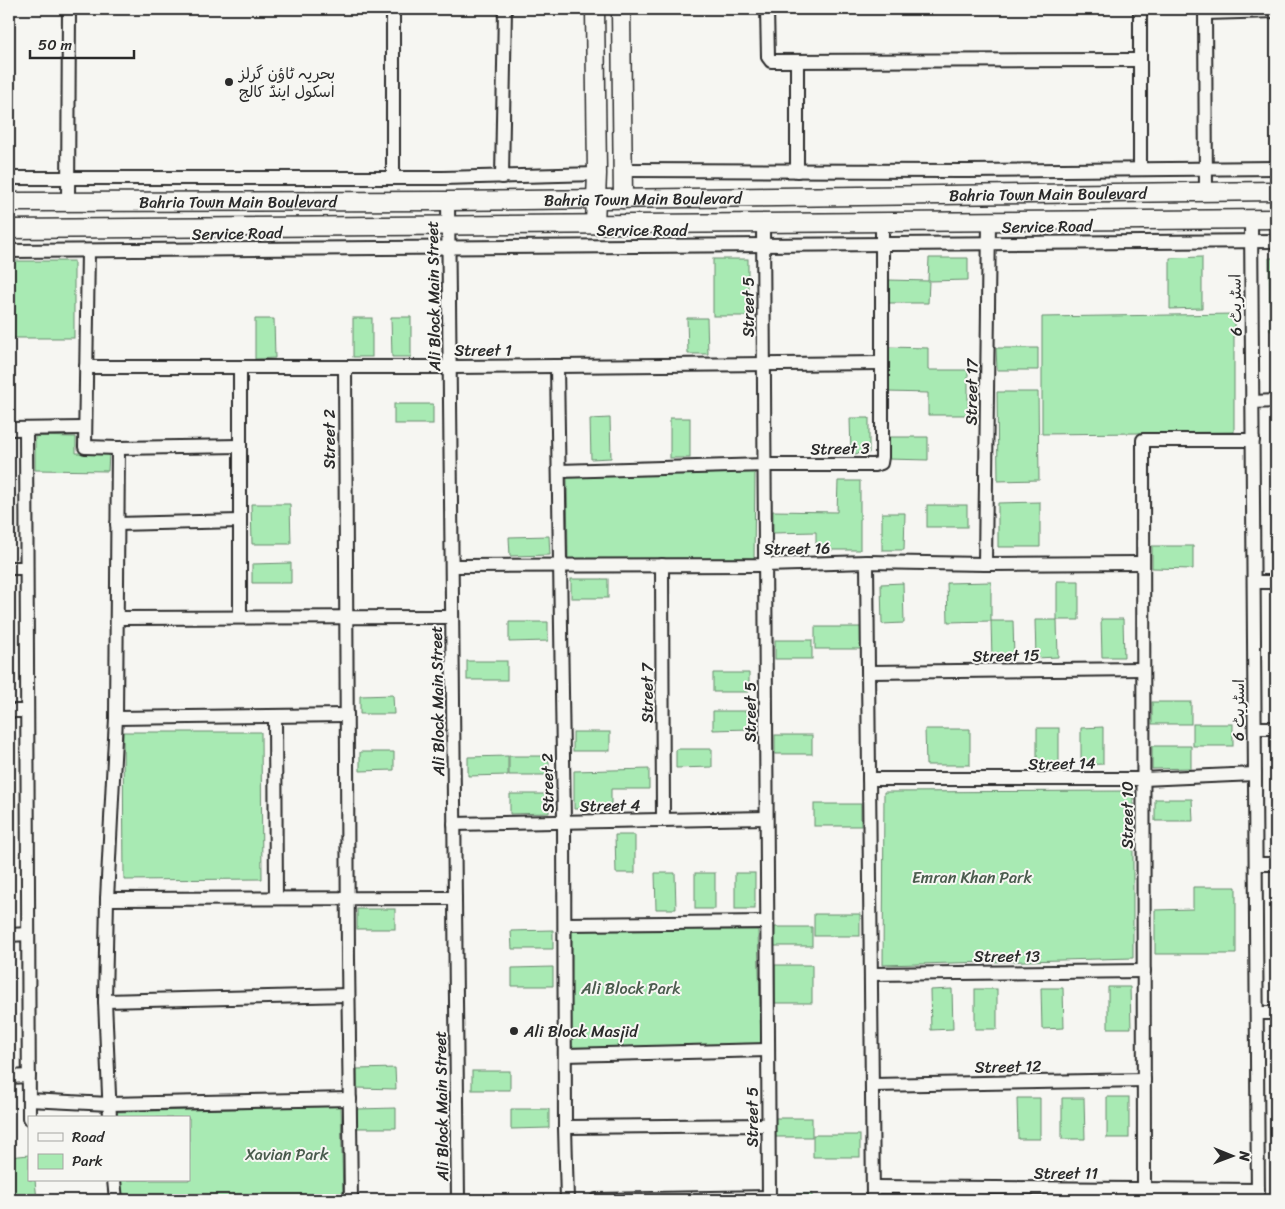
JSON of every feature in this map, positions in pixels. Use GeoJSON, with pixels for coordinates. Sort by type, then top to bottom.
{"type":"FeatureCollection","features":[{"type":"Feature","properties":{"kind":"main road"},"geometry":{"type":"LineString","coordinates":[[595,9],[597,174],[595,224]]}},
{"type":"Feature","properties":{"kind":"main road"},"geometry":{"type":"LineString","coordinates":[[621,9],[623,198]]}},
{"type":"Feature","properties":{"kind":"main road"},"geometry":{"type":"LineString","coordinates":[[570,224],[580,219],[616,175],[616,96],[622,91]]}},
{"type":"Feature","properties":{"kind":"main road","name":"Bahria Town Main Boulevard"},"geometry":{"type":"LineString","coordinates":[[9,202],[448,201],[1276,191]]}},
{"type":"Feature","properties":{"kind":"main road","name":"Bahria Town Main Boulevard"},"geometry":{"type":"LineString","coordinates":[[9,229],[1276,220]]}},
{"type":"Feature","properties":{"kind":"street"},"geometry":{"type":"LineString","coordinates":[[68,201],[69,9]]}},
{"type":"Feature","properties":{"kind":"street"},"geometry":{"type":"LineString","coordinates":[[393,9],[393,178]]}},
{"type":"Feature","properties":{"kind":"street"},"geometry":{"type":"LineString","coordinates":[[502,177],[505,9]]}},
{"type":"Feature","properties":{"kind":"street"},"geometry":{"type":"LineString","coordinates":[[768,9],[768,58],[771,61],[1140,60]]}},
{"type":"Feature","properties":{"kind":"street"},"geometry":{"type":"LineString","coordinates":[[1140,9],[1140,169]]}},
{"type":"Feature","properties":{"kind":"street"},"geometry":{"type":"LineString","coordinates":[[1206,192],[1205,11],[1276,11]]}},
{"type":"Feature","properties":{"kind":"street"},"geometry":{"type":"LineString","coordinates":[[797,62],[798,171]]}},
{"type":"Feature","properties":{"kind":"street"},"geometry":{"type":"LineString","coordinates":[[622,170],[798,171],[1276,168]]}},
{"type":"Feature","properties":{"kind":"street"},"geometry":{"type":"LineString","coordinates":[[9,178],[393,178],[597,174]]}},
{"type":"Feature","properties":{"kind":"street","name":"Ali Block Main Street"},"geometry":{"type":"LineString","coordinates":[[448,201],[458,1200]]}},
{"type":"Feature","properties":{"kind":"street","name":"اسٹریٹ 6"},"geometry":{"type":"LineString","coordinates":[[1251,220],[1258,1195]]}},
{"type":"Feature","properties":{"kind":"street","name":"Street 17"},"geometry":{"type":"LineString","coordinates":[[985,564],[989,221]]}},
{"type":"Feature","properties":{"kind":"street","name":"Street 3"},"geometry":{"type":"LineString","coordinates":[[559,471],[764,465],[874,465],[881,463],[882,222]]}},
{"type":"Feature","properties":{"kind":"street","name":"Street 5"},"geometry":{"type":"LineString","coordinates":[[763,223],[769,1199]]}},
{"type":"Feature","properties":{"kind":"street"},"geometry":{"type":"LineString","coordinates":[[77,228],[82,251],[86,367],[85,447],[240,446]]}},
{"type":"Feature","properties":{"kind":"street","name":"Service Road"},"geometry":{"type":"LineString","coordinates":[[9,251],[1276,241]]}},
{"type":"Feature","properties":{"kind":"street","name":"Street 1"},"geometry":{"type":"LineString","coordinates":[[86,367],[450,367],[881,363]]}},
{"type":"Feature","properties":{"kind":"street","name":"Street 2"},"geometry":{"type":"LineString","coordinates":[[557,366],[564,822],[567,1200]]}},
{"type":"Feature","properties":{"kind":"street"},"geometry":{"type":"LineString","coordinates":[[240,367],[240,617]]}},
{"type":"Feature","properties":{"kind":"street","name":"Street 2"},"geometry":{"type":"LineString","coordinates":[[345,367],[347,897],[351,1200]]}},
{"type":"Feature","properties":{"kind":"street"},"geometry":{"type":"LineString","coordinates":[[1252,402],[1276,401]]}},
{"type":"Feature","properties":{"kind":"street"},"geometry":{"type":"LineString","coordinates":[[9,429],[84,428]]}},
{"type":"Feature","properties":{"kind":"street"},"geometry":{"type":"LineString","coordinates":[[26,429],[29,1116]]}},
{"type":"Feature","properties":{"kind":"street","name":"Street 10"},"geometry":{"type":"LineString","coordinates":[[1144,1190],[1143,440],[1253,440]]}},
{"type":"Feature","properties":{"kind":"street"},"geometry":{"type":"LineString","coordinates":[[110,1116],[105,1002],[107,899],[116,718],[118,448]]}},
{"type":"Feature","properties":{"kind":"street"},"geometry":{"type":"LineString","coordinates":[[117,524],[240,522]]}},
{"type":"Feature","properties":{"kind":"street"},"geometry":{"type":"LineString","coordinates":[[868,562],[873,1194]]}},
{"type":"Feature","properties":{"kind":"street","name":"Street 16"},"geometry":{"type":"LineString","coordinates":[[452,566],[765,565],[868,562],[985,564],[1143,563]]}},
{"type":"Feature","properties":{"kind":"street","name":"Street 7"},"geometry":{"type":"LineString","coordinates":[[662,565],[664,820]]}},
{"type":"Feature","properties":{"kind":"street"},"geometry":{"type":"LineString","coordinates":[[9,568],[26,568]]}},
{"type":"Feature","properties":{"kind":"street"},"geometry":{"type":"LineString","coordinates":[[1254,582],[1276,582]]}},
{"type":"Feature","properties":{"kind":"street"},"geometry":{"type":"LineString","coordinates":[[116,618],[452,617]]}},
{"type":"Feature","properties":{"kind":"street","name":"Street 15"},"geometry":{"type":"LineString","coordinates":[[868,672],[1143,670]]}},
{"type":"Feature","properties":{"kind":"street"},"geometry":{"type":"LineString","coordinates":[[9,711],[27,711]]}},
{"type":"Feature","properties":{"kind":"street"},"geometry":{"type":"LineString","coordinates":[[116,718],[346,715]]}},
{"type":"Feature","properties":{"kind":"street"},"geometry":{"type":"LineString","coordinates":[[274,716],[276,898]]}},
{"type":"Feature","properties":{"kind":"street"},"geometry":{"type":"LineString","coordinates":[[1255,728],[1276,728]]}},
{"type":"Feature","properties":{"kind":"street","name":"Street 14"},"geometry":{"type":"LineString","coordinates":[[870,779],[1143,778],[1255,774]]}},
{"type":"Feature","properties":{"kind":"street","name":"Street 4"},"geometry":{"type":"LineString","coordinates":[[454,824],[766,818]]}},
{"type":"Feature","properties":{"kind":"street"},"geometry":{"type":"LineString","coordinates":[[1256,864],[1276,864]]}},
{"type":"Feature","properties":{"kind":"street"},"geometry":{"type":"LineString","coordinates":[[107,899],[455,898]]}},
{"type":"Feature","properties":{"kind":"street"},"geometry":{"type":"LineString","coordinates":[[565,924],[767,922]]}},
{"type":"Feature","properties":{"kind":"street"},"geometry":{"type":"LineString","coordinates":[[9,935],[28,934]]}},
{"type":"Feature","properties":{"kind":"street","name":"Street 13"},"geometry":{"type":"LineString","coordinates":[[871,974],[1144,971]]}},
{"type":"Feature","properties":{"kind":"street"},"geometry":{"type":"LineString","coordinates":[[105,1002],[348,995]]}},
{"type":"Feature","properties":{"kind":"street"},"geometry":{"type":"LineString","coordinates":[[1257,1013],[1276,1013]]}},
{"type":"Feature","properties":{"kind":"street"},"geometry":{"type":"LineString","coordinates":[[565,1055],[768,1050]]}},
{"type":"Feature","properties":{"kind":"street"},"geometry":{"type":"LineString","coordinates":[[9,1077],[29,1076]]}},
{"type":"Feature","properties":{"kind":"street","name":"Street 12"},"geometry":{"type":"LineString","coordinates":[[872,1085],[1144,1080]]}},
{"type":"Feature","properties":{"kind":"street"},"geometry":{"type":"LineString","coordinates":[[29,1100],[108,1104],[350,1099]]}},
{"type":"Feature","properties":{"kind":"street"},"geometry":{"type":"LineString","coordinates":[[565,1127],[768,1125]]}},
{"type":"Feature","properties":{"kind":"street"},"geometry":{"type":"LineString","coordinates":[[114,1182],[116,1200]]}},
{"type":"Feature","properties":{"kind":"street","name":"Street 11"},"geometry":{"type":"LineString","coordinates":[[873,1194],[1144,1190],[1258,1195]]}},
{"type":"Feature","properties":{"kind":"street"},"geometry":{"type":"LineString","coordinates":[[596,1200],[769,1199]]}},
{"type":"Feature","properties":{"kind":"green space"},"geometry":{"type":"Polygon","coordinates":[[[1202,257],[1202,308],[1170,309],[1170,258],[1202,257]]]}},
{"type":"Feature","properties":{"kind":"green space"},"geometry":{"type":"Polygon","coordinates":[[[929,258],[968,258],[968,280],[929,281],[928,303],[888,303],[888,280],[928,281],[929,258]]]}},
{"type":"Feature","properties":{"kind":"green space"},"geometry":{"type":"Polygon","coordinates":[[[1269,258],[1276,258],[1276,330],[1270,331],[1269,258]]]}},
{"type":"Feature","properties":{"kind":"green space"},"geometry":{"type":"Polygon","coordinates":[[[713,259],[748,259],[748,316],[713,316],[713,259]]]}},
{"type":"Feature","properties":{"kind":"green space"},"geometry":{"type":"Polygon","coordinates":[[[9,261],[74,261],[74,338],[9,338],[9,261]]]}},
{"type":"Feature","properties":{"kind":"green space"},"geometry":{"type":"Polygon","coordinates":[[[1234,314],[1234,432],[1042,434],[1042,317],[1234,314]]]}},
{"type":"Feature","properties":{"kind":"green space"},"geometry":{"type":"Polygon","coordinates":[[[391,317],[411,317],[411,357],[392,357],[391,317]]]}},
{"type":"Feature","properties":{"kind":"green space"},"geometry":{"type":"Polygon","coordinates":[[[353,318],[372,318],[372,357],[353,357],[353,318]]]}},
{"type":"Feature","properties":{"kind":"green space"},"geometry":{"type":"Polygon","coordinates":[[[687,318],[707,318],[708,354],[688,354],[687,318]]]}},
{"type":"Feature","properties":{"kind":"green space"},"geometry":{"type":"Polygon","coordinates":[[[255,319],[274,319],[275,358],[255,359],[255,319]]]}},
{"type":"Feature","properties":{"kind":"green space"},"geometry":{"type":"Polygon","coordinates":[[[888,347],[928,348],[928,370],[968,370],[968,415],[928,415],[928,393],[887,392],[888,347]]]}},
{"type":"Feature","properties":{"kind":"green space"},"geometry":{"type":"Polygon","coordinates":[[[996,348],[1038,348],[1038,370],[997,370],[996,348]]]}},
{"type":"Feature","properties":{"kind":"green space"},"geometry":{"type":"Polygon","coordinates":[[[997,392],[1038,392],[1039,480],[998,481],[997,392]]]}},
{"type":"Feature","properties":{"kind":"green space"},"geometry":{"type":"Polygon","coordinates":[[[394,404],[433,404],[433,424],[394,424],[394,404]]]}},
{"type":"Feature","properties":{"kind":"green space"},"geometry":{"type":"Polygon","coordinates":[[[610,418],[611,458],[591,459],[590,419],[610,418]]]}},
{"type":"Feature","properties":{"kind":"green space"},"geometry":{"type":"Polygon","coordinates":[[[670,418],[690,418],[690,458],[670,458],[670,418]]]}},
{"type":"Feature","properties":{"kind":"green space"},"geometry":{"type":"Polygon","coordinates":[[[850,418],[869,418],[869,453],[851,454],[850,418]]]}},
{"type":"Feature","properties":{"kind":"green space"},"geometry":{"type":"Polygon","coordinates":[[[35,436],[76,437],[76,453],[109,453],[108,471],[35,470],[35,436]]]}},
{"type":"Feature","properties":{"kind":"green space"},"geometry":{"type":"Polygon","coordinates":[[[887,437],[928,437],[928,460],[887,459],[887,437]]]}},
{"type":"Feature","properties":{"kind":"green space"},"geometry":{"type":"Polygon","coordinates":[[[755,471],[754,559],[568,559],[567,475],[755,471]]]}},
{"type":"Feature","properties":{"kind":"green space"},"geometry":{"type":"Polygon","coordinates":[[[838,481],[860,481],[860,550],[816,550],[816,532],[773,533],[773,511],[837,512],[838,481]]]}},
{"type":"Feature","properties":{"kind":"green space"},"geometry":{"type":"Polygon","coordinates":[[[1040,502],[1040,547],[998,547],[998,503],[1040,502]]]}},
{"type":"Feature","properties":{"kind":"green space"},"geometry":{"type":"Polygon","coordinates":[[[251,504],[290,504],[291,544],[252,544],[251,504]]]}},
{"type":"Feature","properties":{"kind":"green space"},"geometry":{"type":"Polygon","coordinates":[[[927,505],[967,505],[967,527],[927,527],[927,505]]]}},
{"type":"Feature","properties":{"kind":"green space"},"geometry":{"type":"Polygon","coordinates":[[[882,513],[905,513],[904,550],[882,550],[882,513]]]}},
{"type":"Feature","properties":{"kind":"green space"},"geometry":{"type":"Polygon","coordinates":[[[549,536],[550,555],[510,556],[509,537],[549,536]]]}},
{"type":"Feature","properties":{"kind":"green space"},"geometry":{"type":"Polygon","coordinates":[[[1152,546],[1193,546],[1193,569],[1152,568],[1152,546]]]}},
{"type":"Feature","properties":{"kind":"green space"},"geometry":{"type":"Polygon","coordinates":[[[291,563],[291,583],[252,583],[252,564],[291,563]]]}},
{"type":"Feature","properties":{"kind":"green space"},"geometry":{"type":"Polygon","coordinates":[[[571,579],[608,579],[608,598],[571,598],[571,579]]]}},
{"type":"Feature","properties":{"kind":"green space"},"geometry":{"type":"Polygon","coordinates":[[[1057,581],[1079,581],[1079,620],[1057,620],[1057,581]]]}},
{"type":"Feature","properties":{"kind":"green space"},"geometry":{"type":"Polygon","coordinates":[[[991,582],[991,621],[948,622],[947,583],[991,582]]]}},
{"type":"Feature","properties":{"kind":"green space"},"geometry":{"type":"Polygon","coordinates":[[[903,583],[904,623],[882,624],[881,584],[903,583]]]}},
{"type":"Feature","properties":{"kind":"green space"},"geometry":{"type":"Polygon","coordinates":[[[1101,619],[1123,619],[1124,657],[1102,657],[1101,619]]]}},
{"type":"Feature","properties":{"kind":"green space"},"geometry":{"type":"Polygon","coordinates":[[[1035,620],[1057,620],[1058,657],[1036,658],[1035,620]]]}},
{"type":"Feature","properties":{"kind":"green space"},"geometry":{"type":"Polygon","coordinates":[[[991,621],[1013,621],[1014,658],[992,659],[991,621]]]}},
{"type":"Feature","properties":{"kind":"green space"},"geometry":{"type":"Polygon","coordinates":[[[509,622],[548,622],[548,641],[509,642],[509,622]]]}},
{"type":"Feature","properties":{"kind":"green space"},"geometry":{"type":"Polygon","coordinates":[[[815,627],[861,627],[861,649],[815,649],[815,627]]]}},
{"type":"Feature","properties":{"kind":"green space"},"geometry":{"type":"Polygon","coordinates":[[[775,640],[812,640],[812,659],[775,659],[775,640]]]}},
{"type":"Feature","properties":{"kind":"green space"},"geometry":{"type":"Polygon","coordinates":[[[1272,654],[1276,654],[1276,708],[1271,707],[1272,654]]]}},
{"type":"Feature","properties":{"kind":"green space"},"geometry":{"type":"Polygon","coordinates":[[[467,661],[507,661],[507,680],[467,680],[467,661]]]}},
{"type":"Feature","properties":{"kind":"green space"},"geometry":{"type":"Polygon","coordinates":[[[713,673],[749,673],[749,692],[713,692],[713,673]]]}},
{"type":"Feature","properties":{"kind":"green space"},"geometry":{"type":"Polygon","coordinates":[[[393,695],[394,714],[360,714],[360,696],[393,695]]]}},
{"type":"Feature","properties":{"kind":"green space"},"geometry":{"type":"Polygon","coordinates":[[[1152,702],[1191,702],[1191,724],[1152,724],[1152,702]]]}},
{"type":"Feature","properties":{"kind":"green space"},"geometry":{"type":"Polygon","coordinates":[[[713,711],[749,711],[750,729],[713,730],[713,711]]]}},
{"type":"Feature","properties":{"kind":"green space"},"geometry":{"type":"Polygon","coordinates":[[[1193,724],[1233,724],[1233,746],[1193,746],[1193,724]]]}},
{"type":"Feature","properties":{"kind":"green space"},"geometry":{"type":"Polygon","coordinates":[[[1103,727],[1103,764],[1081,765],[1081,728],[1103,727]]]}},
{"type":"Feature","properties":{"kind":"green space"},"geometry":{"type":"Polygon","coordinates":[[[1037,728],[1059,728],[1059,765],[1037,765],[1037,728]]]}},
{"type":"Feature","properties":{"kind":"green space"},"geometry":{"type":"Polygon","coordinates":[[[925,729],[970,729],[970,765],[926,765],[925,729]]]}},
{"type":"Feature","properties":{"kind":"green space"},"geometry":{"type":"Polygon","coordinates":[[[123,732],[261,732],[262,879],[124,880],[123,732]]]}},
{"type":"Feature","properties":{"kind":"green space"},"geometry":{"type":"Polygon","coordinates":[[[573,732],[610,732],[610,751],[573,751],[573,732]]]}},
{"type":"Feature","properties":{"kind":"green space"},"geometry":{"type":"Polygon","coordinates":[[[775,735],[812,735],[812,754],[775,754],[775,735]]]}},
{"type":"Feature","properties":{"kind":"green space"},"geometry":{"type":"Polygon","coordinates":[[[1152,746],[1191,746],[1191,768],[1152,769],[1152,746]]]}},
{"type":"Feature","properties":{"kind":"green space"},"geometry":{"type":"Polygon","coordinates":[[[676,749],[712,749],[712,767],[676,768],[676,749]]]}},
{"type":"Feature","properties":{"kind":"green space"},"geometry":{"type":"Polygon","coordinates":[[[360,752],[394,752],[394,770],[360,771],[360,752]]]}},
{"type":"Feature","properties":{"kind":"green space"},"geometry":{"type":"Polygon","coordinates":[[[508,756],[508,775],[468,776],[468,757],[508,756]]]}},
{"type":"Feature","properties":{"kind":"green space"},"geometry":{"type":"Polygon","coordinates":[[[509,756],[549,756],[549,775],[509,775],[509,756]]]}},
{"type":"Feature","properties":{"kind":"green space"},"geometry":{"type":"Polygon","coordinates":[[[649,769],[649,789],[611,789],[611,808],[574,809],[574,771],[649,769]]]}},
{"type":"Feature","properties":{"kind":"green space","name":"Emran Khan Park"},"geometry":{"type":"Polygon","coordinates":[[[1133,791],[1133,958],[883,965],[884,792],[1133,791]]]}},
{"type":"Feature","properties":{"kind":"green space"},"geometry":{"type":"Polygon","coordinates":[[[510,794],[549,794],[549,813],[510,814],[510,794]]]}},
{"type":"Feature","properties":{"kind":"green space"},"geometry":{"type":"Polygon","coordinates":[[[1155,799],[1192,799],[1193,821],[1155,821],[1155,799]]]}},
{"type":"Feature","properties":{"kind":"green space"},"geometry":{"type":"Polygon","coordinates":[[[814,804],[861,804],[861,826],[814,826],[814,804]]]}},
{"type":"Feature","properties":{"kind":"green space"},"geometry":{"type":"Polygon","coordinates":[[[615,835],[635,835],[635,873],[616,873],[615,835]]]}},
{"type":"Feature","properties":{"kind":"green space"},"geometry":{"type":"Polygon","coordinates":[[[655,873],[675,873],[676,909],[656,909],[655,873]]]}},
{"type":"Feature","properties":{"kind":"green space"},"geometry":{"type":"Polygon","coordinates":[[[695,873],[715,873],[715,909],[695,909],[695,873]]]}},
{"type":"Feature","properties":{"kind":"green space"},"geometry":{"type":"Polygon","coordinates":[[[735,873],[755,873],[755,909],[735,909],[735,873]]]}},
{"type":"Feature","properties":{"kind":"green space"},"geometry":{"type":"Polygon","coordinates":[[[1193,887],[1236,887],[1236,954],[1155,954],[1155,910],[1193,909],[1193,887]]]}},
{"type":"Feature","properties":{"kind":"green space"},"geometry":{"type":"Polygon","coordinates":[[[357,909],[395,909],[395,929],[357,929],[357,909]]]}},
{"type":"Feature","properties":{"kind":"green space"},"geometry":{"type":"Polygon","coordinates":[[[814,914],[860,914],[860,936],[814,936],[814,914]]]}},
{"type":"Feature","properties":{"kind":"green space"},"geometry":{"type":"Polygon","coordinates":[[[775,927],[812,927],[812,946],[774,946],[775,927]]]}},
{"type":"Feature","properties":{"kind":"green space","name":"Ali Block Park"},"geometry":{"type":"Polygon","coordinates":[[[572,929],[758,930],[761,1044],[571,1048],[572,929]]]}},
{"type":"Feature","properties":{"kind":"green space"},"geometry":{"type":"Polygon","coordinates":[[[553,930],[553,949],[512,949],[511,931],[553,930]]]}},
{"type":"Feature","properties":{"kind":"green space"},"geometry":{"type":"Polygon","coordinates":[[[775,965],[812,965],[812,1003],[775,1003],[775,965]]]}},
{"type":"Feature","properties":{"kind":"green space"},"geometry":{"type":"Polygon","coordinates":[[[553,967],[553,986],[512,986],[512,968],[553,967]]]}},
{"type":"Feature","properties":{"kind":"green space"},"geometry":{"type":"Polygon","coordinates":[[[1108,987],[1130,987],[1131,1028],[1108,1028],[1108,987]]]}},
{"type":"Feature","properties":{"kind":"green space"},"geometry":{"type":"Polygon","coordinates":[[[1041,988],[1063,988],[1064,1028],[1042,1029],[1041,988]]]}},
{"type":"Feature","properties":{"kind":"green space"},"geometry":{"type":"Polygon","coordinates":[[[952,989],[953,1029],[931,1030],[930,990],[952,989]]]}},
{"type":"Feature","properties":{"kind":"green space"},"geometry":{"type":"Polygon","coordinates":[[[975,989],[997,989],[997,1029],[975,1029],[975,989]]]}},
{"type":"Feature","properties":{"kind":"green space"},"geometry":{"type":"Polygon","coordinates":[[[395,1068],[396,1089],[357,1088],[357,1069],[395,1068]]]}},
{"type":"Feature","properties":{"kind":"green space"},"geometry":{"type":"Polygon","coordinates":[[[472,1071],[510,1071],[510,1090],[472,1090],[472,1071]]]}},
{"type":"Feature","properties":{"kind":"green space"},"geometry":{"type":"Polygon","coordinates":[[[1107,1097],[1129,1097],[1129,1138],[1107,1138],[1107,1097]]]}},
{"type":"Feature","properties":{"kind":"green space"},"geometry":{"type":"Polygon","coordinates":[[[1017,1098],[1040,1098],[1040,1139],[1018,1139],[1017,1098]]]}},
{"type":"Feature","properties":{"kind":"green space"},"geometry":{"type":"Polygon","coordinates":[[[1062,1098],[1084,1098],[1085,1139],[1062,1139],[1062,1098]]]}},
{"type":"Feature","properties":{"kind":"green space","name":"Xavian Park"},"geometry":{"type":"Polygon","coordinates":[[[341,1106],[343,1200],[123,1200],[121,1182],[190,1182],[190,1116],[116,1116],[115,1112],[341,1106]]]}},
{"type":"Feature","properties":{"kind":"green space"},"geometry":{"type":"Polygon","coordinates":[[[396,1108],[396,1128],[357,1128],[357,1109],[396,1108]]]}},
{"type":"Feature","properties":{"kind":"green space"},"geometry":{"type":"Polygon","coordinates":[[[511,1109],[549,1109],[549,1128],[511,1129],[511,1109]]]}},
{"type":"Feature","properties":{"kind":"green space"},"geometry":{"type":"Polygon","coordinates":[[[774,1118],[812,1118],[812,1137],[774,1137],[774,1118]]]}},
{"type":"Feature","properties":{"kind":"green space"},"geometry":{"type":"Polygon","coordinates":[[[813,1135],[860,1135],[860,1157],[813,1157],[813,1135]]]}},
{"type":"Feature","properties":{"kind":"green space"},"geometry":{"type":"Polygon","coordinates":[[[28,1155],[28,1182],[35,1182],[37,1200],[9,1200],[9,1157],[28,1155]]]}},
{"type":"Feature","properties":{"kind":"green space"},"geometry":{"type":"Polygon","coordinates":[[[775,1194],[812,1194],[812,1200],[774,1200],[775,1194]]]}},
{"type":"Feature","properties":{"kind":"place","name":"بحریہ ٹاؤن گرلز اسکول اینڈ کالج"},"geometry":{"type":"Point","coordinates":[229,82]}},
{"type":"Feature","properties":{"kind":"place","name":"Ali Block Masjid"},"geometry":{"type":"Point","coordinates":[514,1031]}}]}
